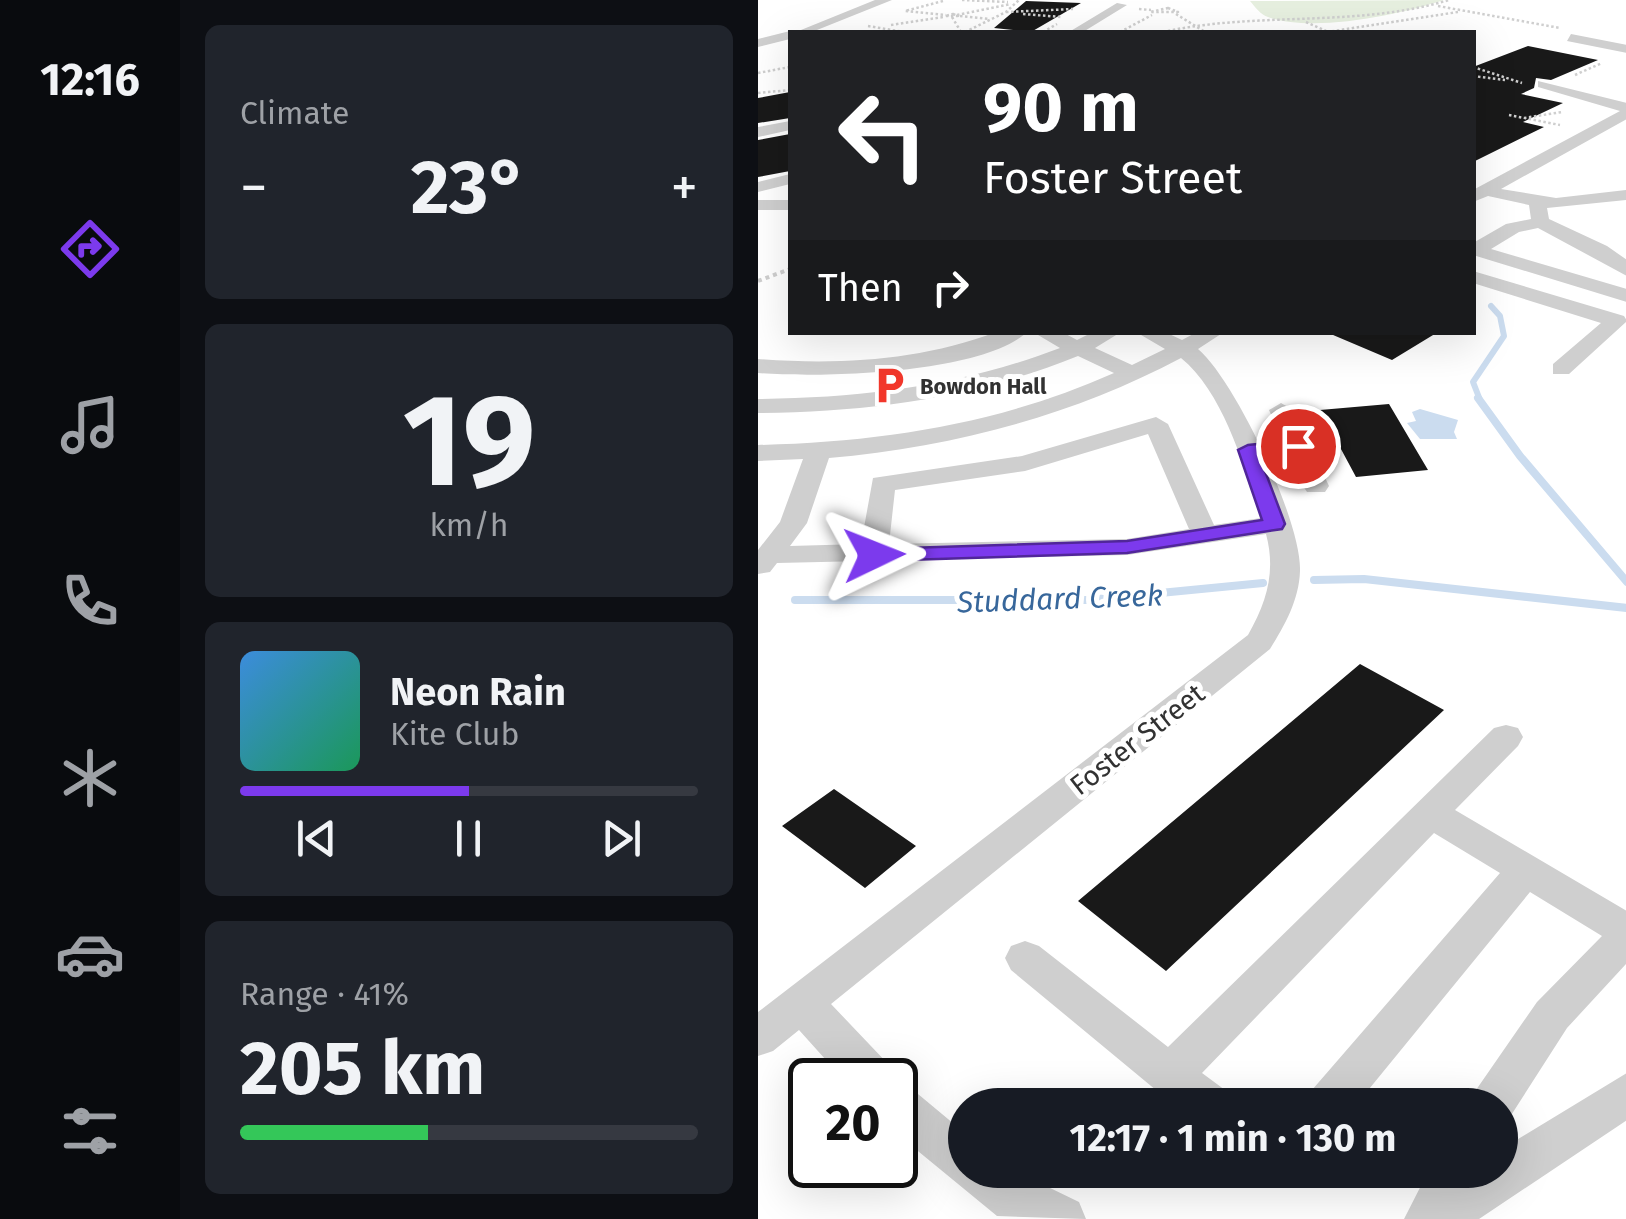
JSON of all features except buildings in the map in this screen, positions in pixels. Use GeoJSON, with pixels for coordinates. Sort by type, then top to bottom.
{"type":"FeatureCollection","features":[{"type":"Feature","properties":{"kind":"street"},"geometry":{"type":"LineString","coordinates":[[807,30],[886,0]]}},
{"type":"Feature","properties":{"kind":"street"},"geometry":{"type":"LineString","coordinates":[[1090,5],[1126,2]]}},
{"type":"Feature","properties":{"kind":"street"},"geometry":{"type":"LineString","coordinates":[[1078,30],[1126,2]]}},
{"type":"Feature","properties":{"kind":"street"},"geometry":{"type":"LineString","coordinates":[[1566,33],[1626,49]]}},
{"type":"Feature","properties":{"kind":"street"},"geometry":{"type":"LineString","coordinates":[[758,43],[788,36]]}},
{"type":"Feature","properties":{"kind":"street"},"geometry":{"type":"LineString","coordinates":[[1543,84],[1626,111]]}},
{"type":"Feature","properties":{"kind":"street"},"geometry":{"type":"LineString","coordinates":[[1479,194],[1583,131],[1626,111]]}},
{"type":"Feature","properties":{"kind":"street"},"geometry":{"type":"LineString","coordinates":[[758,132],[788,126]]}},
{"type":"Feature","properties":{"kind":"street"},"geometry":{"type":"LineString","coordinates":[[1583,131],[1618,137]]}},
{"type":"Feature","properties":{"kind":"street"},"geometry":{"type":"LineString","coordinates":[[758,187],[788,180]]}},
{"type":"Feature","properties":{"kind":"street"},"geometry":{"type":"LineString","coordinates":[[1479,194],[1539,213],[1626,270]]}},
{"type":"Feature","properties":{"kind":"street"},"geometry":{"type":"LineString","coordinates":[[1476,249],[1539,213],[1626,195]]}},
{"type":"Feature","properties":{"kind":"street"},"geometry":{"type":"LineString","coordinates":[[758,206],[788,206]]}},
{"type":"Feature","properties":{"kind":"street"},"geometry":{"type":"LineString","coordinates":[[1476,250],[1626,296]]}},
{"type":"Feature","properties":{"kind":"street"},"geometry":{"type":"LineString","coordinates":[[1476,277],[1616,321],[1561,368]]}},
{"type":"Feature","properties":{"kind":"street"},"geometry":{"type":"LineString","coordinates":[[758,366],[837,370],[884,365],[969,350],[1009,335]]}},
{"type":"Feature","properties":{"kind":"street"},"geometry":{"type":"LineString","coordinates":[[1050,335],[1134,374]]}},
{"type":"Feature","properties":{"kind":"street"},"geometry":{"type":"LineString","coordinates":[[758,406],[843,406],[914,399],[990,382],[1080,349],[1106,335]]}},
{"type":"Feature","properties":{"kind":"street"},"geometry":{"type":"LineString","coordinates":[[1166,335],[1199,340]]}},
{"type":"Feature","properties":{"kind":"street"},"geometry":{"type":"LineString","coordinates":[[758,453],[818,453],[983,430],[1055,408],[1199,340]]}},
{"type":"Feature","properties":{"kind":"street","name":"Foster Street"},"geometry":{"type":"LineString","coordinates":[[758,1037],[1259,642],[1282,604],[1286,560],[1248,450],[1206,369],[1199,340]]}},
{"type":"Feature","properties":{"kind":"street"},"geometry":{"type":"LineString","coordinates":[[1281,410],[1316,486]]}},
{"type":"Feature","properties":{"kind":"street"},"geometry":{"type":"LineString","coordinates":[[874,555],[882,484],[1025,464],[1156,424],[1205,536]]}},
{"type":"Feature","properties":{"kind":"street"},"geometry":{"type":"LineString","coordinates":[[1248,450],[1298,446]]}},
{"type":"Feature","properties":{"kind":"street"},"geometry":{"type":"LineString","coordinates":[[764,561],[793,523],[818,453]]}},
{"type":"Feature","properties":{"kind":"street"},"geometry":{"type":"LineString","coordinates":[[764,561],[1127,547],[1274,524]]}},
{"type":"Feature","properties":{"kind":"street"},"geometry":{"type":"LineString","coordinates":[[1170,1075],[1506,737]]}},
{"type":"Feature","properties":{"kind":"street"},"geometry":{"type":"LineString","coordinates":[[1429,812],[1626,932]]}},
{"type":"Feature","properties":{"kind":"street"},"geometry":{"type":"LineString","coordinates":[[1342,1088],[1526,871]]}},
{"type":"Feature","properties":{"kind":"street"},"geometry":{"type":"LineString","coordinates":[[1501,1088],[1512,1069],[1604,954],[1626,940]]}},
{"type":"Feature","properties":{"kind":"street"},"geometry":{"type":"LineString","coordinates":[[1024,958],[1187,1088]]}},
{"type":"Feature","properties":{"kind":"street"},"geometry":{"type":"LineString","coordinates":[[802,1003],[853,1058]]}},
{"type":"Feature","properties":{"kind":"street"},"geometry":{"type":"LineString","coordinates":[[1436,1219],[1626,1094]]}},
{"type":"Feature","properties":{"kind":"street"},"geometry":{"type":"LineString","coordinates":[[918,1123],[948,1149]]}},
{"type":"Feature","properties":{"kind":"street"},"geometry":{"type":"LineString","coordinates":[[998,1188],[1014,1199],[1062,1219]]}},
{"type":"Feature","properties":{"kind":"street"},"geometry":{"type":"LineString","coordinates":[[1428,1219],[1445,1188]]}},
{"type":"Feature","properties":{"kind":"path"},"geometry":{"type":"LineString","coordinates":[[962,0],[1017,2]]}},
{"type":"Feature","properties":{"kind":"path"},"geometry":{"type":"LineString","coordinates":[[1176,30],[1263,18],[1336,21],[1434,6],[1449,0]]}},
{"type":"Feature","properties":{"kind":"path"},"geometry":{"type":"LineString","coordinates":[[961,30],[949,16],[943,1],[905,12],[949,16],[958,16],[992,20]]}},
{"type":"Feature","properties":{"kind":"path"},"geometry":{"type":"LineString","coordinates":[[968,30],[992,20],[1017,2]]}},
{"type":"Feature","properties":{"kind":"path"},"geometry":{"type":"LineString","coordinates":[[958,16],[1017,2]]}},
{"type":"Feature","properties":{"kind":"path"},"geometry":{"type":"LineString","coordinates":[[1154,14],[1150,11],[1175,3]]}},
{"type":"Feature","properties":{"kind":"path"},"geometry":{"type":"LineString","coordinates":[[1004,13],[1068,18],[1090,5]]}},
{"type":"Feature","properties":{"kind":"path"},"geometry":{"type":"LineString","coordinates":[[1434,6],[1566,33]]}},
{"type":"Feature","properties":{"kind":"path"},"geometry":{"type":"LineString","coordinates":[[1168,8],[1202,30]]}},
{"type":"Feature","properties":{"kind":"path"},"geometry":{"type":"LineString","coordinates":[[1347,30],[1396,25],[1461,11]]}},
{"type":"Feature","properties":{"kind":"path"},"geometry":{"type":"LineString","coordinates":[[891,25],[894,14]]}},
{"type":"Feature","properties":{"kind":"path"},"geometry":{"type":"LineString","coordinates":[[1124,30],[1154,14],[1176,14]]}},
{"type":"Feature","properties":{"kind":"path"},"geometry":{"type":"LineString","coordinates":[[883,29],[949,16]]}},
{"type":"Feature","properties":{"kind":"path"},"geometry":{"type":"LineString","coordinates":[[1306,22],[1321,30],[1336,21]]}},
{"type":"Feature","properties":{"kind":"path"},"geometry":{"type":"LineString","coordinates":[[883,29],[890,30]]}},
{"type":"Feature","properties":{"kind":"path"},"geometry":{"type":"LineString","coordinates":[[758,74],[788,67]]}},
{"type":"Feature","properties":{"kind":"path"},"geometry":{"type":"LineString","coordinates":[[771,70],[788,74]]}},
{"type":"Feature","properties":{"kind":"path"},"geometry":{"type":"LineString","coordinates":[[1476,76],[1513,82]]}},
{"type":"Feature","properties":{"kind":"path"},"geometry":{"type":"LineString","coordinates":[[758,93],[788,90]]}},
{"type":"Feature","properties":{"kind":"path"},"geometry":{"type":"LineString","coordinates":[[1509,114],[1583,131]]}},
{"type":"Feature","properties":{"kind":"path"},"geometry":{"type":"LineString","coordinates":[[758,281],[788,270]]}},
{"type":"Feature","properties":{"kind":"green space"},"geometry":{"type":"Polygon","coordinates":[[[1444,0],[1332,23],[1268,17],[1250,1],[1444,0]]]}},
{"type":"Feature","properties":{"kind":"water"},"geometry":{"type":"Polygon","coordinates":[[[1420,409],[1458,420],[1454,432],[1457,439],[1420,439],[1407,423],[1416,421],[1412,412],[1420,409]]]}},
{"type":"Feature","properties":{"kind":"waterway"},"geometry":{"type":"LineString","coordinates":[[1480,400],[1473,382],[1504,336],[1500,316],[1491,306]]}},
{"type":"Feature","properties":{"kind":"waterway"},"geometry":{"type":"LineString","coordinates":[[1478,398],[1520,456],[1627,582]]}},
{"type":"Feature","properties":{"kind":"waterway","name":"Studdard Creek"},"geometry":{"type":"LineString","coordinates":[[1314,580],[1364,579],[1627,608]]}},
{"type":"Feature","properties":{"kind":"waterway","name":"Studdard Creek"},"geometry":{"type":"LineString","coordinates":[[795,600],[1088,600],[1263,583]]}},
{"type":"Feature","properties":{"kind":"place","name":"Bowdon Hall"},"geometry":{"type":"Point","coordinates":[890,386]}},
{"type":"Feature","properties":{"kind":"route"},"geometry":{"type":"LineString","coordinates":[[874,555],[1127,547],[1274,524],[1248,450],[1298,446]]}}]}
